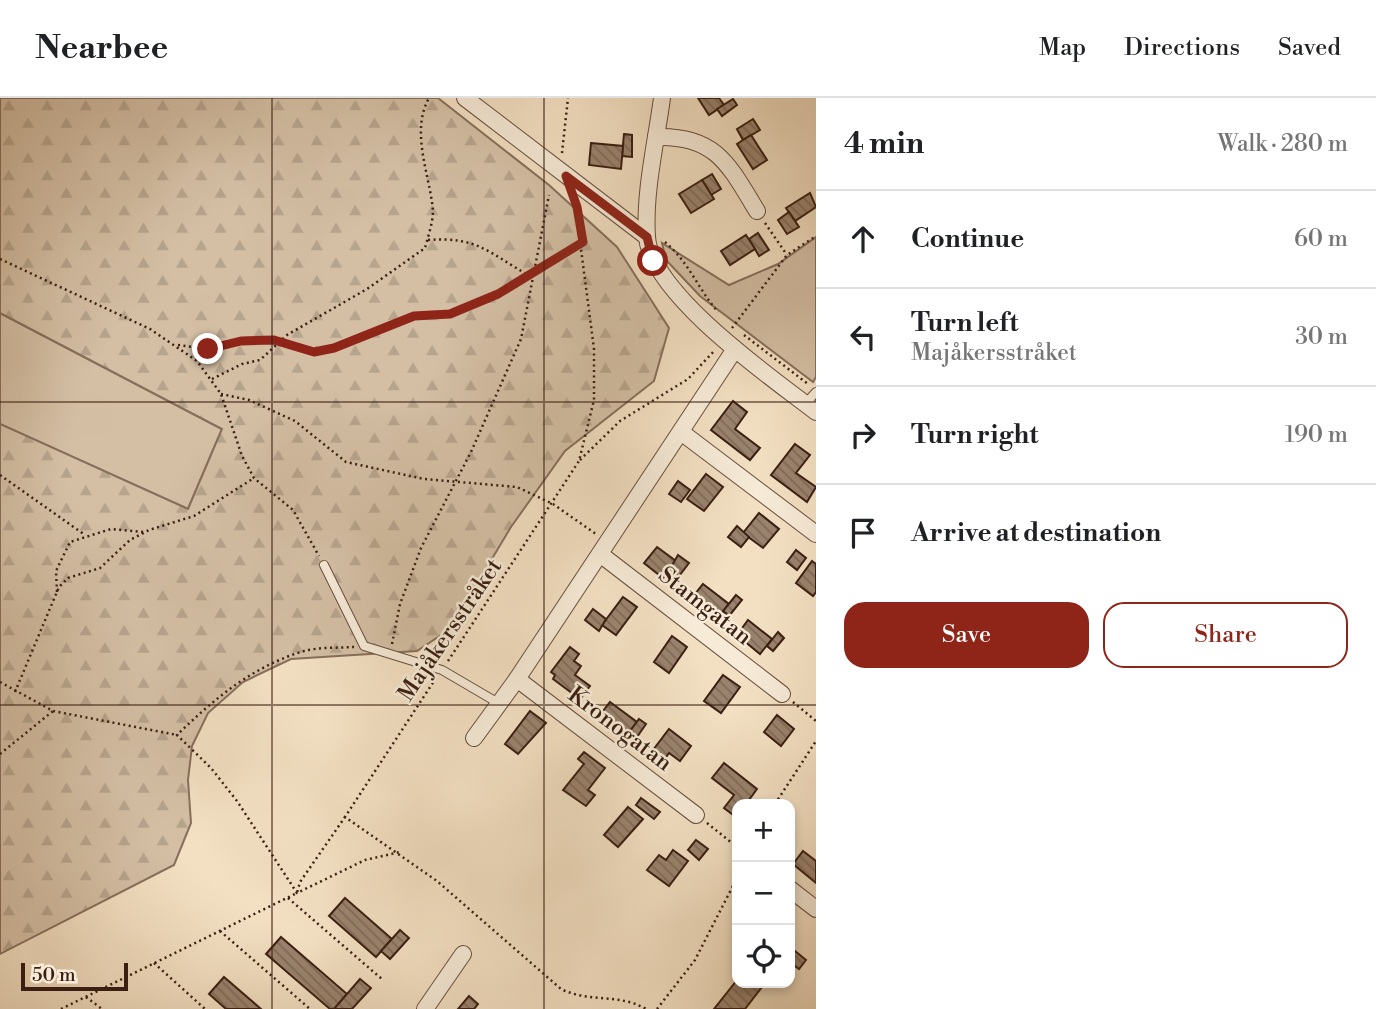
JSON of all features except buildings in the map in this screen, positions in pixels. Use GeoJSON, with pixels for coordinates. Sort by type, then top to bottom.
{"type":"FeatureCollection","features":[{"type":"Feature","properties":{"kind":"street"},"geometry":{"type":"LineString","coordinates":[[466,98],[566,176],[647,233]]}},
{"type":"Feature","properties":{"kind":"street"},"geometry":{"type":"LineString","coordinates":[[662,98],[647,233],[660,273],[731,338],[813,400]]}},
{"type":"Feature","properties":{"kind":"street"},"geometry":{"type":"LineString","coordinates":[[656,137],[688,138],[706,145],[724,160],[757,211]]}},
{"type":"Feature","properties":{"kind":"street"},"geometry":{"type":"LineString","coordinates":[[474,738],[517,679],[681,432],[731,338]]}},
{"type":"Feature","properties":{"kind":"street"},"geometry":{"type":"LineString","coordinates":[[681,432],[816,534]]}},
{"type":"Feature","properties":{"kind":"street","name":"Stamgatan"},"geometry":{"type":"LineString","coordinates":[[604,548],[782,694]]}},
{"type":"Feature","properties":{"kind":"street","name":"Kronogatan"},"geometry":{"type":"LineString","coordinates":[[517,679],[696,815]]}},
{"type":"Feature","properties":{"kind":"street"},"geometry":{"type":"LineString","coordinates":[[795,893],[816,909]]}},
{"type":"Feature","properties":{"kind":"street"},"geometry":{"type":"LineString","coordinates":[[425,1009],[463,954]]}},
{"type":"Feature","properties":{"kind":"lane"},"geometry":{"type":"LineString","coordinates":[[324,565],[364,646],[442,670],[500,704]]}},
{"type":"Feature","properties":{"kind":"path"},"geometry":{"type":"LineString","coordinates":[[212,379],[260,359],[280,342],[367,289],[425,248],[433,212],[421,146],[422,111],[429,98]]}},
{"type":"Feature","properties":{"kind":"path","name":"Majåkersstråket"},"geometry":{"type":"LineString","coordinates":[[297,893],[300,882],[579,461],[594,400],[594,349],[577,207],[561,157],[568,98]]}},
{"type":"Feature","properties":{"kind":"path"},"geometry":{"type":"LineString","coordinates":[[391,654],[408,580],[453,483],[471,452],[521,339],[549,195]]}},
{"type":"Feature","properties":{"kind":"path"},"geometry":{"type":"LineString","coordinates":[[757,211],[787,255]]}},
{"type":"Feature","properties":{"kind":"path"},"geometry":{"type":"LineString","coordinates":[[647,233],[681,257],[731,338],[813,400]]}},
{"type":"Feature","properties":{"kind":"path"},"geometry":{"type":"LineString","coordinates":[[579,461],[620,421],[688,380],[731,338],[787,255],[816,236]]}},
{"type":"Feature","properties":{"kind":"path"},"geometry":{"type":"LineString","coordinates":[[427,240],[446,239],[479,244],[532,275]]}},
{"type":"Feature","properties":{"kind":"path"},"geometry":{"type":"LineString","coordinates":[[177,345],[208,349],[241,341],[280,342],[314,352],[334,348],[414,316],[450,314],[498,294],[583,242]]}},
{"type":"Feature","properties":{"kind":"path"},"geometry":{"type":"LineString","coordinates":[[0,259],[150,329],[177,345],[212,379],[221,394],[242,456],[254,478],[293,510],[324,565]]}},
{"type":"Feature","properties":{"kind":"path"},"geometry":{"type":"LineString","coordinates":[[221,394],[249,400],[295,421],[346,462],[453,483],[517,487],[553,504],[604,548]]}},
{"type":"Feature","properties":{"kind":"path"},"geometry":{"type":"LineString","coordinates":[[0,475],[85,535]]}},
{"type":"Feature","properties":{"kind":"path"},"geometry":{"type":"LineString","coordinates":[[15,692],[57,593],[68,579],[100,568],[130,540],[144,532],[194,516],[254,478]]}},
{"type":"Feature","properties":{"kind":"path"},"geometry":{"type":"LineString","coordinates":[[57,593],[56,571],[70,542],[111,528],[144,532]]}},
{"type":"Feature","properties":{"kind":"path"},"geometry":{"type":"LineString","coordinates":[[177,735],[226,690],[261,668],[306,650],[364,646]]}},
{"type":"Feature","properties":{"kind":"path"},"geometry":{"type":"LineString","coordinates":[[0,682],[54,711],[177,735],[211,768],[237,801],[297,893]]}},
{"type":"Feature","properties":{"kind":"path"},"geometry":{"type":"LineString","coordinates":[[782,694],[816,721]]}},
{"type":"Feature","properties":{"kind":"path"},"geometry":{"type":"LineString","coordinates":[[0,754],[54,711]]}},
{"type":"Feature","properties":{"kind":"path"},"geometry":{"type":"LineString","coordinates":[[778,799],[816,741]]}},
{"type":"Feature","properties":{"kind":"path"},"geometry":{"type":"LineString","coordinates":[[696,815],[732,843]]}},
{"type":"Feature","properties":{"kind":"path"},"geometry":{"type":"LineString","coordinates":[[345,817],[400,852],[437,881],[561,989],[582,997],[626,999],[646,1009]]}},
{"type":"Feature","properties":{"kind":"path"},"geometry":{"type":"LineString","coordinates":[[61,1009],[365,860],[400,852]]}},
{"type":"Feature","properties":{"kind":"path"},"geometry":{"type":"LineString","coordinates":[[657,1009],[695,960],[732,888]]}},
{"type":"Feature","properties":{"kind":"path"},"geometry":{"type":"LineString","coordinates":[[287,898],[383,980]]}},
{"type":"Feature","properties":{"kind":"path"},"geometry":{"type":"LineString","coordinates":[[220,930],[310,1009]]}},
{"type":"Feature","properties":{"kind":"path"},"geometry":{"type":"LineString","coordinates":[[154,963],[205,1009]]}},
{"type":"Feature","properties":{"kind":"path"},"geometry":{"type":"LineString","coordinates":[[86,997],[102,1009]]}},
{"type":"Feature","properties":{"kind":"green space"},"geometry":{"type":"Polygon","coordinates":[[[0,98],[438,98],[549,185],[617,247],[669,328],[654,381],[565,451],[511,527],[450,629],[417,651],[291,659],[243,682],[208,713],[192,746],[188,780],[191,823],[174,865],[0,954],[0,424],[188,509],[222,429],[0,313],[0,98]]]}},
{"type":"Feature","properties":{"kind":"green space"},"geometry":{"type":"Polygon","coordinates":[[[816,237],[816,377],[813,382],[700,296],[666,260],[662,243],[729,285],[778,264],[816,237]]]}},
{"type":"Feature","properties":{"kind":"green space"},"geometry":{"type":"Polygon","coordinates":[[[0,313],[222,429],[188,509],[0,424],[0,313]]]}},
{"type":"Feature","properties":{"kind":"route"},"geometry":{"type":"LineString","coordinates":[[208,349],[224,348],[241,341],[274,340],[314,352],[334,348],[414,316],[450,314],[498,294],[583,242],[577,207],[566,176],[647,237],[653,261]]}}]}
